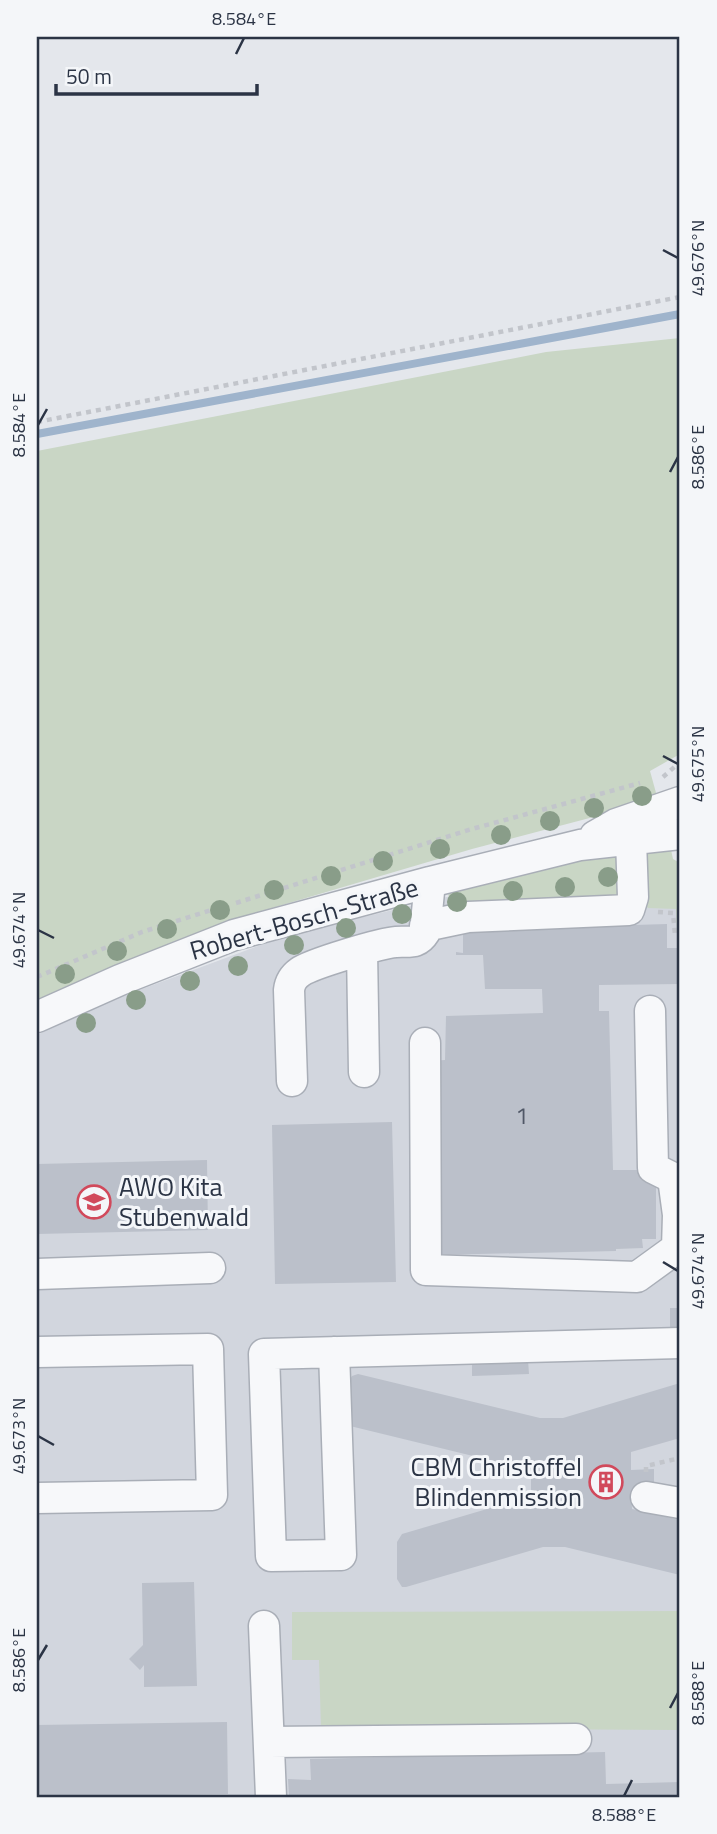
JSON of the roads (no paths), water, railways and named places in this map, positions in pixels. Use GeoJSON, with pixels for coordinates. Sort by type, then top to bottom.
{"type":"FeatureCollection","features":[{"type":"Feature","properties":{"kind":"street","name":"Robert-Bosch-Straße"},"geometry":{"type":"LineString","coordinates":[[580,845],[616,824],[680,802]]}},
{"type":"Feature","properties":{"kind":"street","name":"Robert-Bosch-Straße"},"geometry":{"type":"LineString","coordinates":[[37,1017],[120,980],[234,935],[580,845],[680,834]]}},
{"type":"Feature","properties":{"kind":"street"},"geometry":{"type":"LineString","coordinates":[[425,926],[468,916],[629,911],[633,897],[631,840]]}},
{"type":"Feature","properties":{"kind":"street"},"geometry":{"type":"LineString","coordinates":[[292,1080],[289,990],[292,980],[303,970],[362,950],[421,939],[425,926],[429,883]]}},
{"type":"Feature","properties":{"kind":"street"},"geometry":{"type":"LineString","coordinates":[[362,950],[365,1072]]}},
{"type":"Feature","properties":{"kind":"street"},"geometry":{"type":"LineString","coordinates":[[425,1043],[426,1270],[637,1277],[677,1248],[679,1215],[673,1178],[653,1168],[650,1011]]}},
{"type":"Feature","properties":{"kind":"street"},"geometry":{"type":"LineString","coordinates":[[37,1274],[210,1268]]}},
{"type":"Feature","properties":{"kind":"street"},"geometry":{"type":"LineString","coordinates":[[334,1352],[341,1555],[271,1556],[264,1354],[680,1342]]}},
{"type":"Feature","properties":{"kind":"street"},"geometry":{"type":"LineString","coordinates":[[37,1352],[208,1349],[212,1495],[37,1498]]}},
{"type":"Feature","properties":{"kind":"street"},"geometry":{"type":"LineString","coordinates":[[646,1497],[680,1503]]}},
{"type":"Feature","properties":{"kind":"street"},"geometry":{"type":"LineString","coordinates":[[264,1626],[271,1797]]}},
{"type":"Feature","properties":{"kind":"street"},"geometry":{"type":"LineString","coordinates":[[269,1742],[576,1739]]}},
{"type":"Feature","properties":{"kind":"waterway"},"geometry":{"type":"LineString","coordinates":[[37,434],[680,314]]}},
{"type":"Feature","properties":{"kind":"place","name":"AWO Kita Stubenwald"},"geometry":{"type":"Point","coordinates":[94,1202]}},
{"type":"Feature","properties":{"kind":"place","name":"CBM Christoffel Blindenmission"},"geometry":{"type":"Point","coordinates":[606,1482]}}]}
